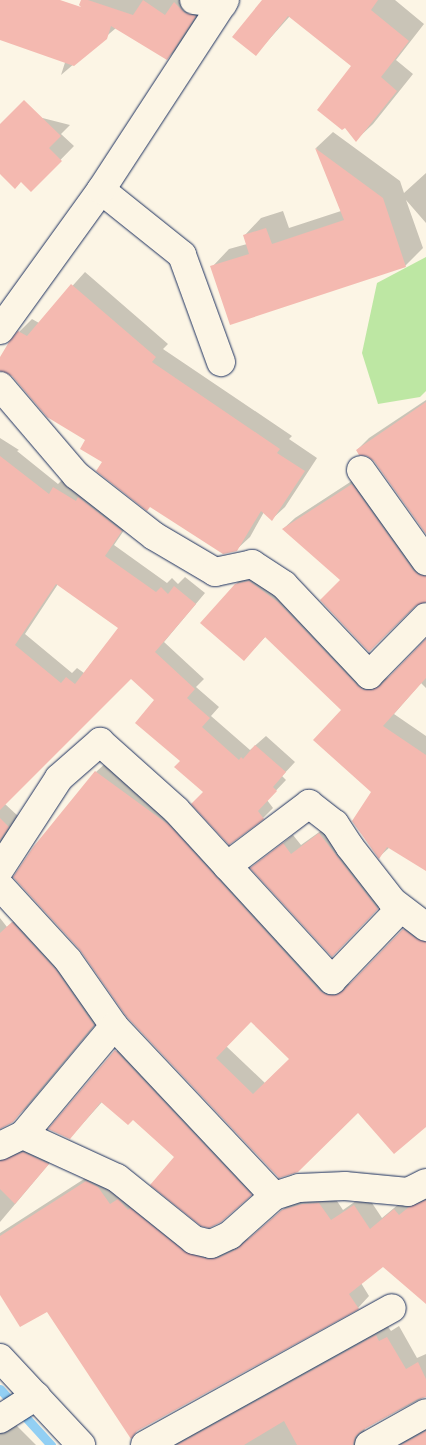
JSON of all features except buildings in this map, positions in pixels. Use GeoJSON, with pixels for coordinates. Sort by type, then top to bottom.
{"type":"FeatureCollection","features":[{"type":"Feature","properties":{"kind":"street"},"geometry":{"type":"LineString","coordinates":[[0,330],[101,190],[224,2],[194,0]]}},
{"type":"Feature","properties":{"kind":"street"},"geometry":{"type":"LineString","coordinates":[[101,190],[182,255],[221,362]]}},
{"type":"Feature","properties":{"kind":"street"},"geometry":{"type":"LineString","coordinates":[[0,386],[76,475],[154,536],[215,572],[252,564],[284,585],[369,675],[426,617]]}},
{"type":"Feature","properties":{"kind":"street"},"geometry":{"type":"LineString","coordinates":[[361,470],[426,562]]}},
{"type":"Feature","properties":{"kind":"street"},"geometry":{"type":"LineString","coordinates":[[0,869],[59,778],[100,742],[176,810],[332,980],[400,909]]}},
{"type":"Feature","properties":{"kind":"street"},"geometry":{"type":"LineString","coordinates":[[227,866],[310,804],[336,824],[367,870],[400,909],[426,927]]}},
{"type":"Feature","properties":{"kind":"street"},"geometry":{"type":"LineString","coordinates":[[0,886],[68,960],[114,1026],[274,1196]]}},
{"type":"Feature","properties":{"kind":"street"},"geometry":{"type":"LineString","coordinates":[[114,1026],[11,1141],[117,1178],[194,1240],[211,1244],[230,1236],[274,1196],[299,1188],[345,1186],[408,1192],[426,1183]]}},
{"type":"Feature","properties":{"kind":"street"},"geometry":{"type":"LineString","coordinates":[[145,1445],[392,1308]]}},
{"type":"Feature","properties":{"kind":"street"},"geometry":{"type":"LineString","coordinates":[[0,1358],[81,1445]]}},
{"type":"Feature","properties":{"kind":"street"},"geometry":{"type":"LineString","coordinates":[[0,1418],[36,1396]]}},
{"type":"Feature","properties":{"kind":"street"},"geometry":{"type":"LineString","coordinates":[[369,1445],[426,1413]]}},
{"type":"Feature","properties":{"kind":"green space"},"geometry":{"type":"Polygon","coordinates":[[[426,257],[426,391],[420,397],[378,404],[362,353],[377,283],[426,257]]]}},
{"type":"Feature","properties":{"kind":"waterway"},"geometry":{"type":"LineString","coordinates":[[0,1389],[51,1445]]}}]}
